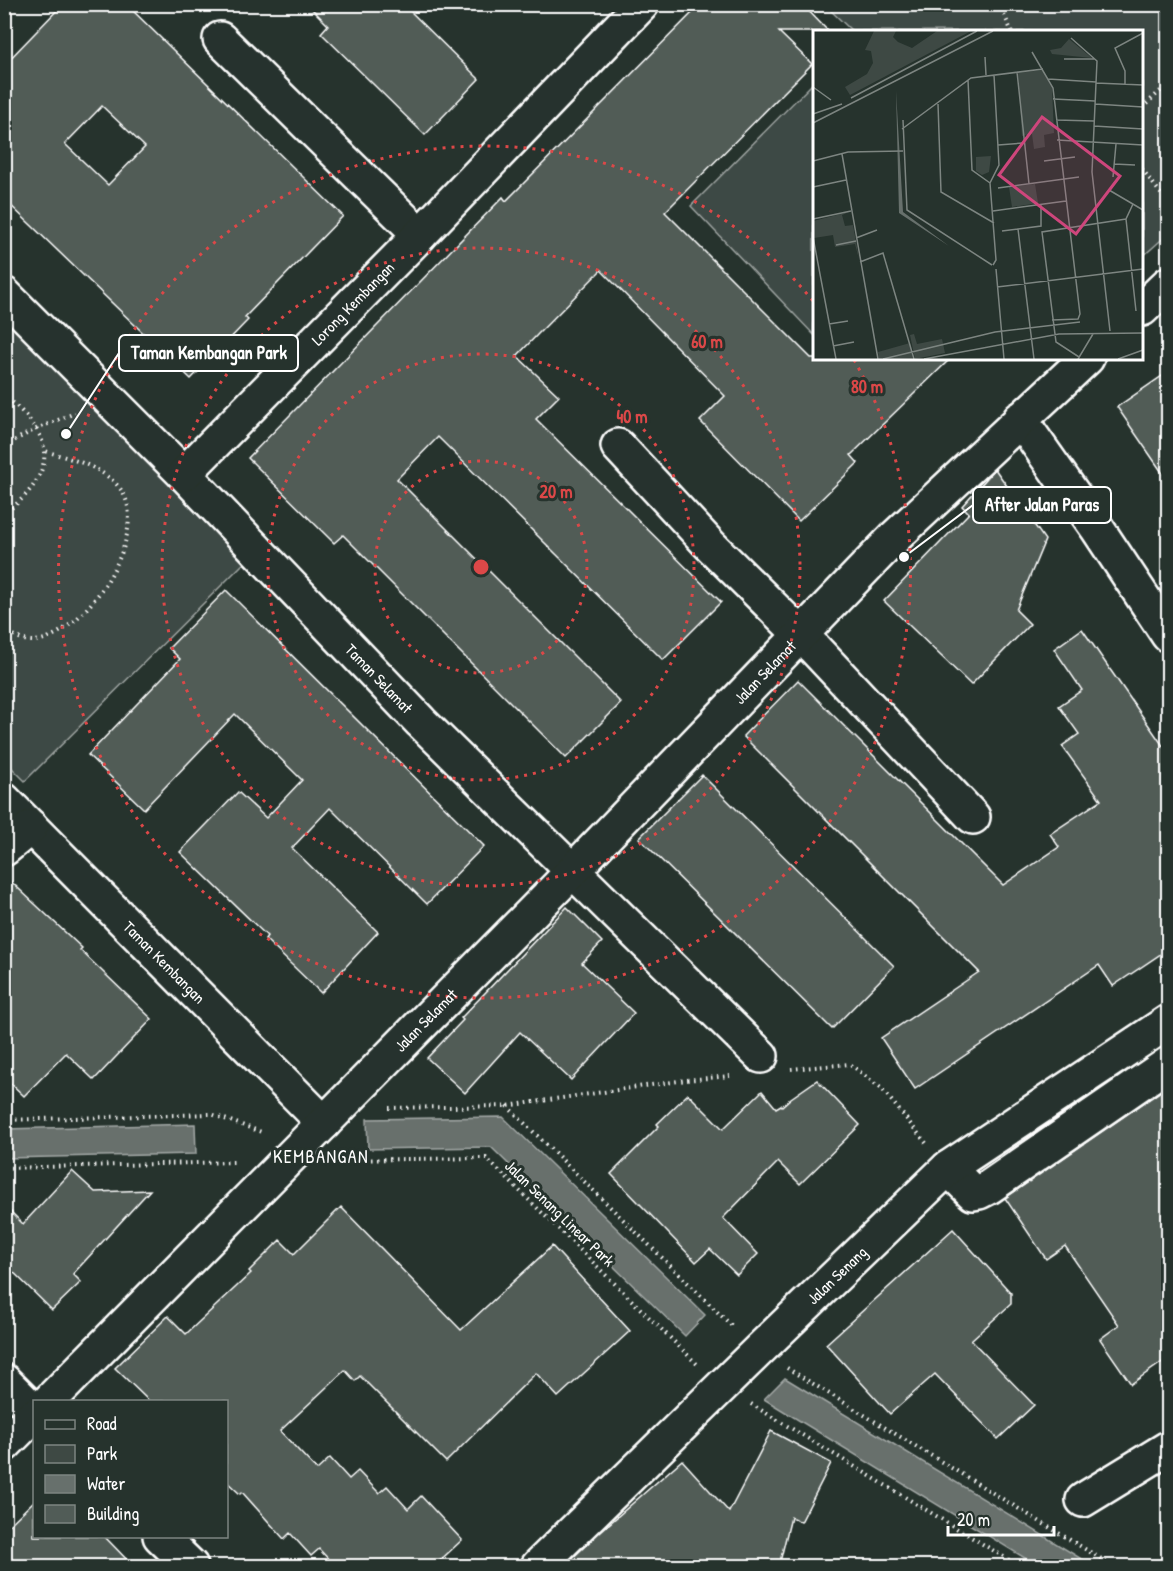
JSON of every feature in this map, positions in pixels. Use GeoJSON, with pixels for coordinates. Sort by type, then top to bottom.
{"type":"FeatureCollection","features":[{"type":"Feature","properties":{"kind":"street","name":"Lorong Kembangan"},"geometry":{"type":"LineString","coordinates":[[184,474],[420,235],[642,4]]}},
{"type":"Feature","properties":{"kind":"street"},"geometry":{"type":"LineString","coordinates":[[220,39],[420,235]]}},
{"type":"Feature","properties":{"kind":"street"},"geometry":{"type":"LineString","coordinates":[[1143,308],[1168,284]]}},
{"type":"Feature","properties":{"kind":"street","name":"Taman Selamat"},"geometry":{"type":"LineString","coordinates":[[4,294],[184,474],[421,722],[572,871],[773,1063]]}},
{"type":"Feature","properties":{"kind":"street","name":"Jalan Selamat"},"geometry":{"type":"LineString","coordinates":[[49,1400],[572,871],[895,537],[1085,360]]}},
{"type":"Feature","properties":{"kind":"street"},"geometry":{"type":"LineString","coordinates":[[1020,419],[1097,528],[1168,635]]}},
{"type":"Feature","properties":{"kind":"street","name":"Jalan Selamat"},"geometry":{"type":"LineString","coordinates":[[618,446],[710,545],[812,646],[973,817]]}},
{"type":"Feature","properties":{"kind":"street","name":"Taman Kembangan"},"geometry":{"type":"LineString","coordinates":[[4,800],[324,1123]]}},
{"type":"Feature","properties":{"kind":"street"},"geometry":{"type":"LineString","coordinates":[[4,849],[31,827]]}},
{"type":"Feature","properties":{"kind":"street","name":"Jalan Senang"},"geometry":{"type":"LineString","coordinates":[[538,1566],[948,1168],[1168,1022]]}},
{"type":"Feature","properties":{"kind":"street"},"geometry":{"type":"LineString","coordinates":[[948,1168],[973,1193],[979,1192],[1168,1064]]}},
{"type":"Feature","properties":{"kind":"street"},"geometry":{"type":"LineString","coordinates":[[4,1381],[33,1412]]}},
{"type":"Feature","properties":{"kind":"street"},"geometry":{"type":"LineString","coordinates":[[4,1445],[33,1414]]}},
{"type":"Feature","properties":{"kind":"street"},"geometry":{"type":"LineString","coordinates":[[1083,1500],[1168,1448]]}},
{"type":"Feature","properties":{"kind":"street"},"geometry":{"type":"LineString","coordinates":[[162,1538],[191,1566]]}},
{"type":"Feature","properties":{"kind":"path"},"geometry":{"type":"LineString","coordinates":[[999,4],[1011,30]]}},
{"type":"Feature","properties":{"kind":"path"},"geometry":{"type":"LineString","coordinates":[[1143,107],[1168,84]]}},
{"type":"Feature","properties":{"kind":"path"},"geometry":{"type":"LineString","coordinates":[[1143,170],[1168,203]]}},
{"type":"Feature","properties":{"kind":"path"},"geometry":{"type":"LineString","coordinates":[[4,394],[36,429],[45,451],[44,463],[34,484],[17,505],[4,513]]}},
{"type":"Feature","properties":{"kind":"path"},"geometry":{"type":"LineString","coordinates":[[4,446],[36,429],[109,399]]}},
{"type":"Feature","properties":{"kind":"path"},"geometry":{"type":"LineString","coordinates":[[4,628],[23,640],[34,641],[47,638],[68,625],[92,603],[104,586],[115,569],[128,537],[129,509],[126,498],[119,488],[101,472],[45,451]]}},
{"type":"Feature","properties":{"kind":"path"},"geometry":{"type":"LineString","coordinates":[[773,1063],[850,1064],[882,1089],[913,1128]]}},
{"type":"Feature","properties":{"kind":"path"},"geometry":{"type":"LineString","coordinates":[[383,1108],[507,1106],[686,1080],[730,1076]]}},
{"type":"Feature","properties":{"kind":"path","name":"Jalan Senang Linear Park"},"geometry":{"type":"LineString","coordinates":[[4,1120],[211,1114],[282,1139],[292,1156],[309,1160],[486,1158],[722,1386],[1019,1566]]}},
{"type":"Feature","properties":{"kind":"path"},"geometry":{"type":"LineString","coordinates":[[4,1168],[292,1156]]}},
{"type":"Feature","properties":{"kind":"green space"},"geometry":{"type":"Polygon","coordinates":[[[825,5],[1168,5],[1168,234],[1143,256],[1143,30],[851,30],[825,5]]]}},
{"type":"Feature","properties":{"kind":"green space"},"geometry":{"type":"Polygon","coordinates":[[[813,83],[813,334],[691,206],[813,83]]]}},
{"type":"Feature","properties":{"kind":"green space"},"geometry":{"type":"Polygon","coordinates":[[[5,311],[250,557],[25,781],[5,761],[5,311]]]}},
{"type":"Feature","properties":{"kind":"water"},"geometry":{"type":"Polygon","coordinates":[[[503,1117],[705,1315],[685,1336],[491,1147],[368,1149],[367,1119],[503,1117]]]}},
{"type":"Feature","properties":{"kind":"water"},"geometry":{"type":"Polygon","coordinates":[[[195,1124],[196,1154],[5,1158],[5,1129],[195,1124]]]}},
{"type":"Feature","properties":{"kind":"water"},"geometry":{"type":"Polygon","coordinates":[[[785,1378],[1093,1566],[1038,1566],[764,1399],[785,1378]]]}},
{"type":"Feature","properties":{"kind":"building"},"geometry":{"type":"Polygon","coordinates":[[[63,4],[126,4],[343,216],[245,317],[248,320],[191,379],[4,199],[4,65],[63,4]],[[102,106],[65,144],[108,185],[145,147],[102,106]]]}},
{"type":"Feature","properties":{"kind":"building"},"geometry":{"type":"Polygon","coordinates":[[[307,4],[403,4],[479,79],[425,135],[321,33],[328,25],[307,4]]]}},
{"type":"Feature","properties":{"kind":"building"},"geometry":{"type":"Polygon","coordinates":[[[701,4],[802,4],[827,30],[779,32],[812,64],[665,212],[813,360],[949,360],[851,455],[858,463],[799,521],[700,421],[725,396],[601,270],[517,356],[559,396],[536,419],[721,602],[663,660],[438,437],[397,479],[621,703],[566,758],[343,535],[334,543],[248,458],[503,197],[506,201],[701,4]]]}},
{"type":"Feature","properties":{"kind":"building"},"geometry":{"type":"Polygon","coordinates":[[[1168,372],[1168,481],[1117,407],[1168,372]]]}},
{"type":"Feature","properties":{"kind":"building"},"geometry":{"type":"Polygon","coordinates":[[[995,469],[1045,540],[1016,610],[1030,624],[971,685],[884,601],[969,513],[962,506],[995,469]]]}},
{"type":"Feature","properties":{"kind":"building"},"geometry":{"type":"Polygon","coordinates":[[[226,590],[484,846],[427,904],[330,808],[292,848],[378,932],[321,993],[265,939],[267,936],[180,852],[238,792],[266,818],[302,780],[235,714],[144,809],[88,755],[180,659],[169,648],[226,590]]]}},
{"type":"Feature","properties":{"kind":"building"},"geometry":{"type":"Polygon","coordinates":[[[1082,629],[1168,753],[1168,949],[1113,986],[1099,965],[915,1089],[881,1038],[979,972],[743,736],[798,680],[1003,885],[1059,847],[1050,834],[1101,800],[1062,746],[1079,734],[1059,706],[1082,690],[1054,649],[1082,629]]]}},
{"type":"Feature","properties":{"kind":"building"},"geometry":{"type":"Polygon","coordinates":[[[702,775],[894,966],[832,1029],[639,838],[702,775]]]}},
{"type":"Feature","properties":{"kind":"building"},"geometry":{"type":"Polygon","coordinates":[[[4,875],[82,948],[80,950],[152,1019],[94,1080],[66,1053],[24,1096],[4,1077],[4,875]]]}},
{"type":"Feature","properties":{"kind":"building"},"geometry":{"type":"Polygon","coordinates":[[[567,907],[602,942],[582,963],[634,1013],[571,1080],[520,1032],[465,1093],[427,1058],[463,1020],[461,1018],[567,907]]]}},
{"type":"Feature","properties":{"kind":"building"},"geometry":{"type":"Polygon","coordinates":[[[817,1080],[860,1125],[800,1184],[778,1162],[723,1218],[758,1254],[737,1275],[710,1249],[696,1262],[611,1174],[688,1094],[723,1129],[762,1091],[776,1108],[817,1080]]]}},
{"type":"Feature","properties":{"kind":"building"},"geometry":{"type":"Polygon","coordinates":[[[1168,1086],[1168,1358],[1131,1384],[1100,1339],[1119,1325],[1065,1246],[1046,1259],[1005,1198],[1168,1086]]]}},
{"type":"Feature","properties":{"kind":"building"},"geometry":{"type":"Polygon","coordinates":[[[72,1171],[95,1192],[150,1190],[73,1274],[81,1282],[52,1310],[4,1263],[4,1205],[23,1224],[72,1171]]]}},
{"type":"Feature","properties":{"kind":"building"},"geometry":{"type":"Polygon","coordinates":[[[341,1207],[461,1330],[552,1246],[630,1331],[558,1397],[536,1373],[446,1462],[360,1376],[355,1381],[345,1370],[280,1431],[317,1470],[330,1458],[349,1479],[358,1471],[379,1493],[387,1486],[408,1509],[421,1496],[462,1540],[434,1566],[335,1566],[319,1549],[311,1556],[290,1533],[284,1539],[242,1492],[240,1494],[228,1483],[228,1400],[148,1400],[115,1368],[168,1316],[186,1334],[251,1273],[249,1271],[280,1240],[294,1254],[341,1207]]]}},
{"type":"Feature","properties":{"kind":"building"},"geometry":{"type":"Polygon","coordinates":[[[953,1229],[1011,1293],[1011,1304],[971,1340],[1034,1405],[998,1439],[935,1374],[890,1414],[826,1344],[953,1229]]]}},
{"type":"Feature","properties":{"kind":"building"},"geometry":{"type":"Polygon","coordinates":[[[771,1431],[831,1463],[801,1522],[791,1517],[779,1566],[564,1566],[682,1460],[729,1512],[771,1431]]]}},
{"type":"Feature","properties":{"kind":"building"},"geometry":{"type":"Polygon","coordinates":[[[33,1502],[33,1538],[106,1538],[133,1566],[4,1566],[4,1530],[33,1502]]]}},
{"type":"Feature","properties":{"kind":"place","name":"Taman Kembangan Park"},"geometry":{"type":"Point","coordinates":[66,434]}},
{"type":"Feature","properties":{"kind":"place","name":"After Jalan Paras"},"geometry":{"type":"Point","coordinates":[904,557]}},
{"type":"Feature","properties":{"kind":"district","name":"KEMBANGAN"},"geometry":{"type":"Point","coordinates":[321,1157]}}]}
